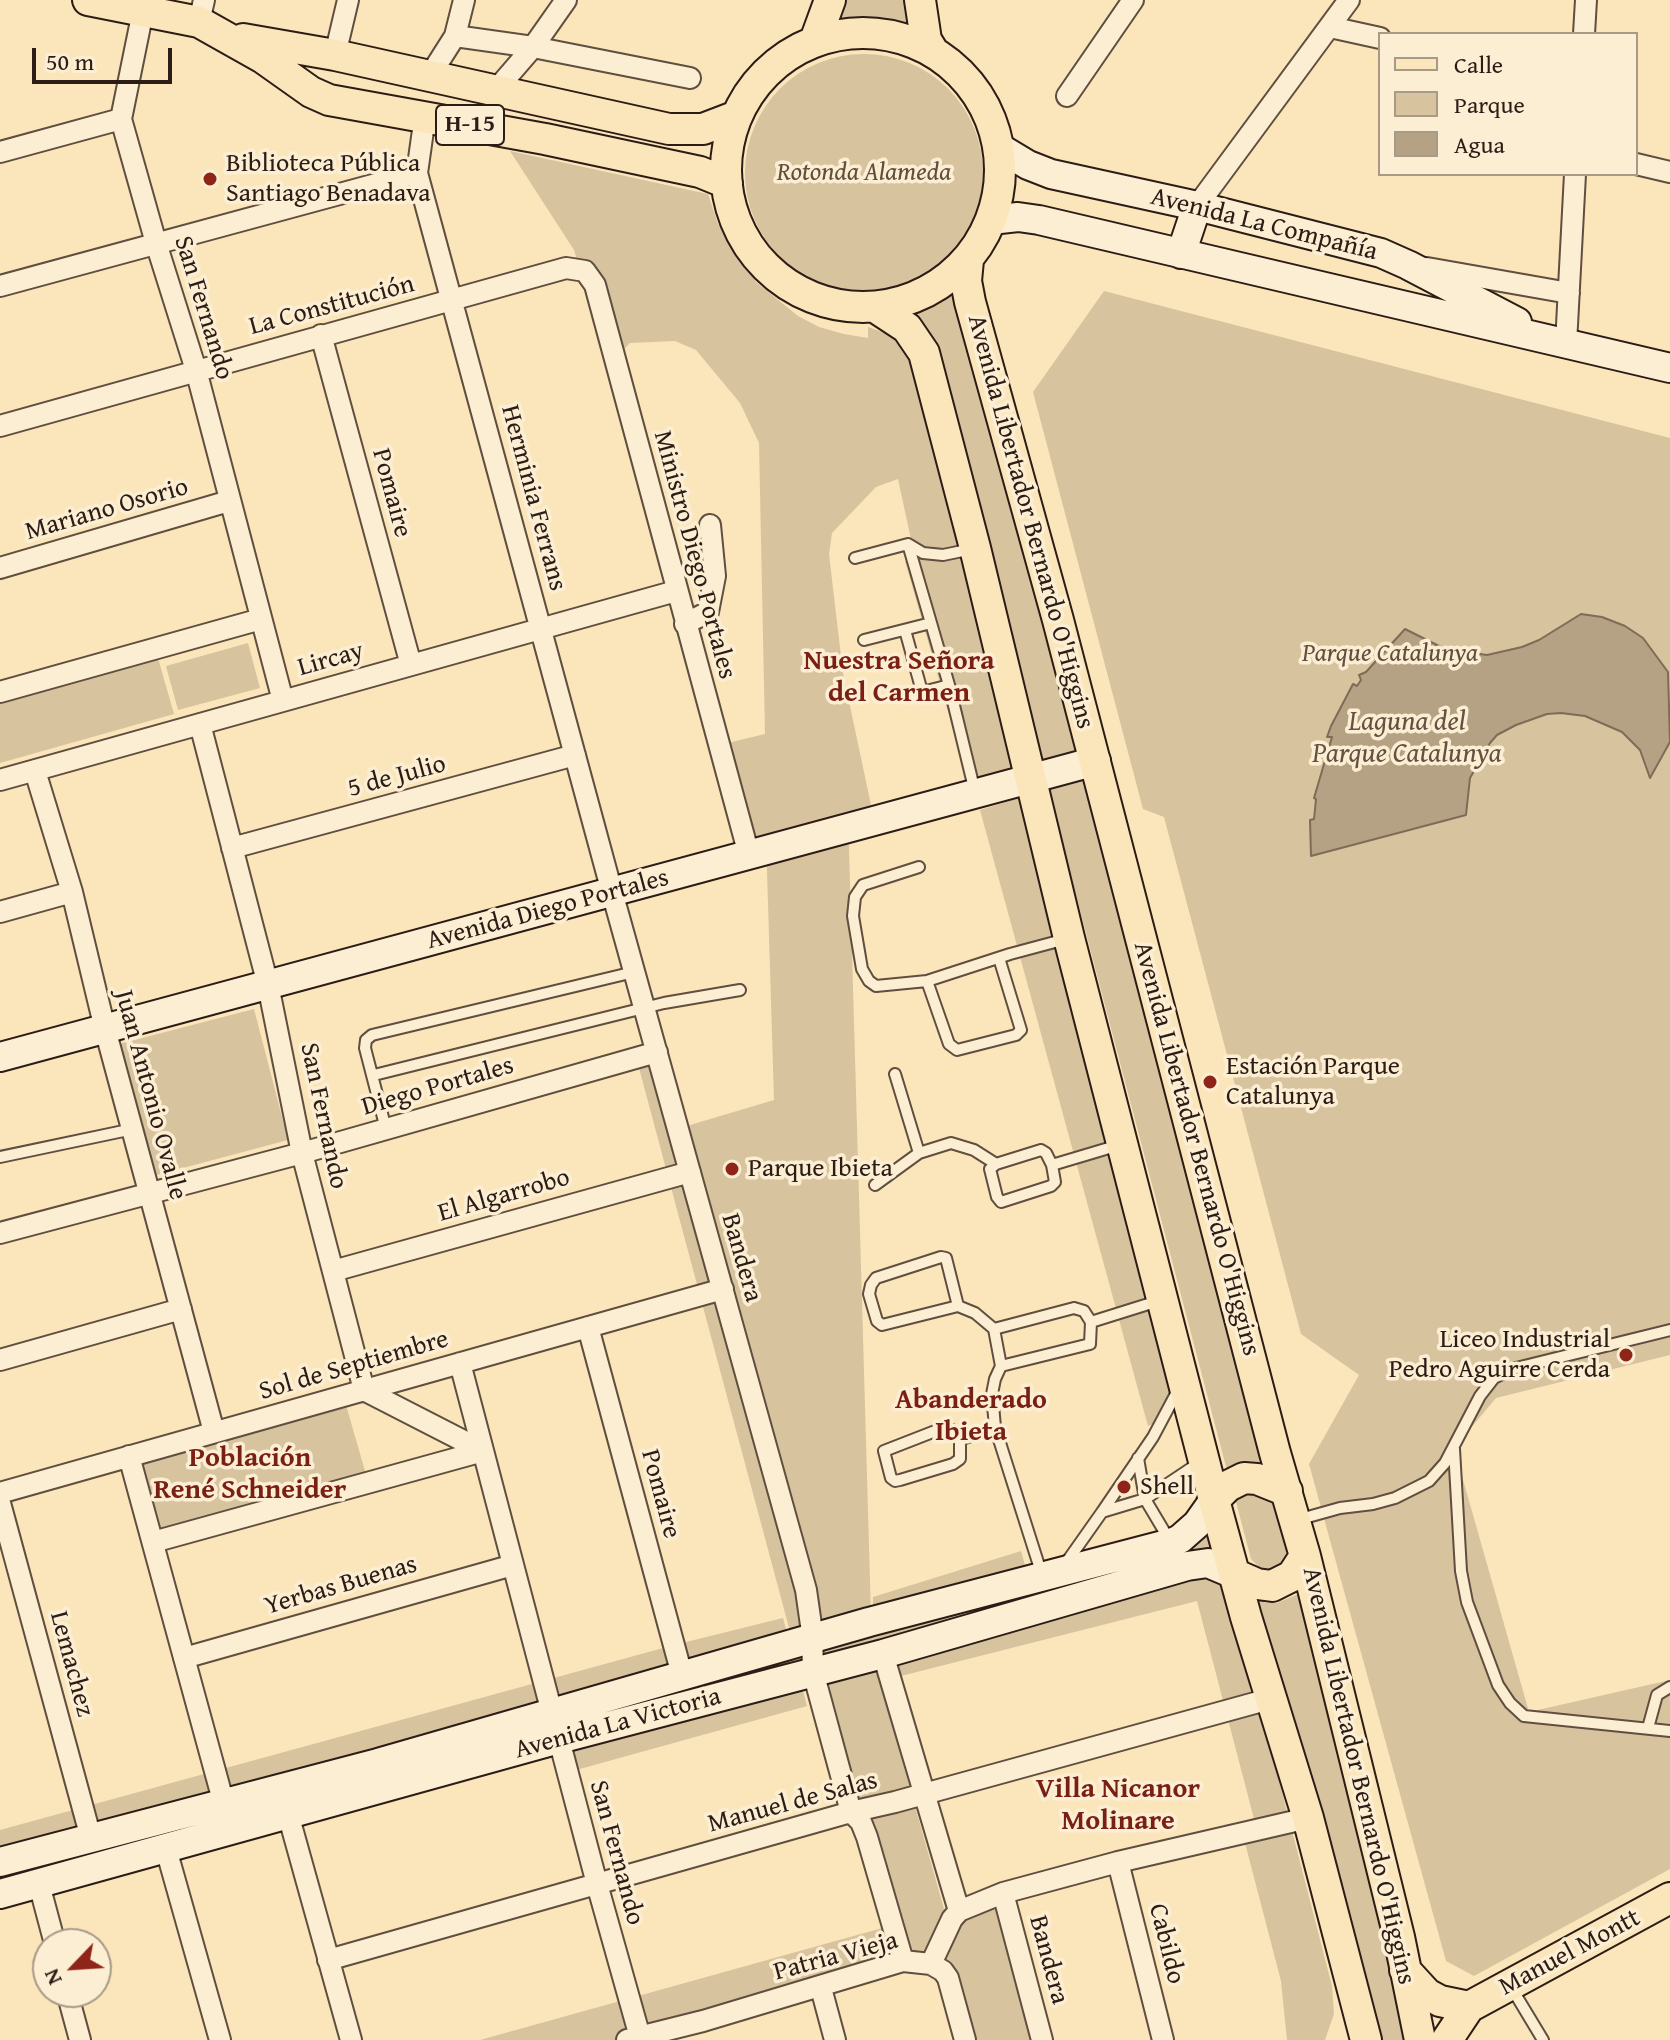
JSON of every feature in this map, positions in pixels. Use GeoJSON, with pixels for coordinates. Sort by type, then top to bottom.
{"type":"FeatureCollection","features":[{"type":"Feature","properties":{"kind":"main road","name":"H-15"},"geometry":{"type":"LineString","coordinates":[[88,0],[143,11],[201,11],[228,37],[311,92],[329,100],[545,139],[700,172],[727,183]]}},
{"type":"Feature","properties":{"kind":"main road"},"geometry":{"type":"LineString","coordinates":[[815,41],[830,0]]}},
{"type":"Feature","properties":{"kind":"main road"},"geometry":{"type":"LineString","coordinates":[[920,0],[926,40],[934,53]]}},
{"type":"Feature","properties":{"kind":"main road"},"geometry":{"type":"LineString","coordinates":[[876,33],[906,40],[934,53],[964,77],[977,93],[998,147],[1000,184],[991,220],[968,260],[935,287],[916,297],[875,307],[833,304],[810,297],[788,285],[753,252],[731,207],[727,149],[747,96],[777,63],[815,41],[845,34],[876,33]]}},
{"type":"Feature","properties":{"kind":"main road","name":"H-15"},"geometry":{"type":"LineString","coordinates":[[228,37],[335,55],[669,129],[703,129],[737,116]]}},
{"type":"Feature","properties":{"kind":"main road","name":"Avenida La Compañía"},"geometry":{"type":"LineString","coordinates":[[998,147],[1028,165],[1051,174],[1355,245],[1408,265],[1506,317],[1566,344]]}},
{"type":"Feature","properties":{"kind":"main road"},"geometry":{"type":"LineString","coordinates":[[1181,254],[1197,206]]}},
{"type":"Feature","properties":{"kind":"main road","name":"Avenida La Compañía"},"geometry":{"type":"LineString","coordinates":[[991,220],[1018,217],[1039,220],[1670,368]]}},
{"type":"Feature","properties":{"kind":"main road","name":"Avenida Libertador Bernardo O'Higgins"},"geometry":{"type":"LineString","coordinates":[[968,260],[966,281],[970,302],[1096,761],[1275,1453],[1296,1521],[1420,2040]]}},
{"type":"Feature","properties":{"kind":"main road","name":"Avenida Libertador Bernardo O'Higgins"},"geometry":{"type":"LineString","coordinates":[[875,307],[907,328],[924,353],[1203,1460],[1308,1818],[1366,2040]]}},
{"type":"Feature","properties":{"kind":"main road","name":"Avenida Diego Portales"},"geometry":{"type":"LineString","coordinates":[[0,1057],[1096,761]]}},
{"type":"Feature","properties":{"kind":"main road"},"geometry":{"type":"LineString","coordinates":[[1214,1500],[1228,1486],[1244,1478],[1257,1479],[1287,1491]]}},
{"type":"Feature","properties":{"kind":"main road","name":"Avenida La Victoria"},"geometry":{"type":"LineString","coordinates":[[0,1894],[166,1849],[227,1816],[378,1763],[551,1711],[1171,1543],[1197,1524],[1214,1500]]}},
{"type":"Feature","properties":{"kind":"main road"},"geometry":{"type":"LineString","coordinates":[[1234,1574],[1257,1584],[1272,1586],[1292,1576],[1305,1556]]}},
{"type":"Feature","properties":{"kind":"main road","name":"Avenida La Victoria"},"geometry":{"type":"LineString","coordinates":[[0,1862],[91,1838],[227,1816],[288,1814],[883,1654],[1187,1566],[1208,1563],[1234,1574]]}},
{"type":"Feature","properties":{"kind":"main road","name":"Manuel Montt"},"geometry":{"type":"LineString","coordinates":[[1447,2040],[1469,2007],[1670,1898]]}},
{"type":"Feature","properties":{"kind":"main road","name":"Manuel Montt"},"geometry":{"type":"LineString","coordinates":[[1405,1970],[1427,1994],[1469,2007]]}},
{"type":"Feature","properties":{"kind":"main road"},"geometry":{"type":"LineString","coordinates":[[1345,2040],[1353,1987]]}},
{"type":"Feature","properties":{"kind":"street"},"geometry":{"type":"LineString","coordinates":[[335,55],[348,0]]}},
{"type":"Feature","properties":{"kind":"street"},"geometry":{"type":"LineString","coordinates":[[429,77],[455,36],[464,0]]}},
{"type":"Feature","properties":{"kind":"street"},"geometry":{"type":"LineString","coordinates":[[495,91],[533,47],[566,0]]}},
{"type":"Feature","properties":{"kind":"street"},"geometry":{"type":"LineString","coordinates":[[1067,96],[1133,0]]}},
{"type":"Feature","properties":{"kind":"street"},"geometry":{"type":"LineString","coordinates":[[1197,206],[1349,0]]}},
{"type":"Feature","properties":{"kind":"street"},"geometry":{"type":"LineString","coordinates":[[1584,32],[1586,0]]}},
{"type":"Feature","properties":{"kind":"street","name":"San Fernando"},"geometry":{"type":"LineString","coordinates":[[143,11],[121,119],[196,370],[283,701]]}},
{"type":"Feature","properties":{"kind":"street"},"geometry":{"type":"LineString","coordinates":[[1330,27],[1378,38]]}},
{"type":"Feature","properties":{"kind":"street"},"geometry":{"type":"LineString","coordinates":[[455,36],[533,47],[690,78]]}},
{"type":"Feature","properties":{"kind":"street","name":"Herminia Ferrans"},"geometry":{"type":"LineString","coordinates":[[425,116],[417,173],[612,892]]}},
{"type":"Feature","properties":{"kind":"street"},"geometry":{"type":"LineString","coordinates":[[0,152],[121,119]]}},
{"type":"Feature","properties":{"kind":"street"},"geometry":{"type":"LineString","coordinates":[[1638,164],[1670,172]]}},
{"type":"Feature","properties":{"kind":"street"},"geometry":{"type":"LineString","coordinates":[[0,286],[417,173]]}},
{"type":"Feature","properties":{"kind":"street"},"geometry":{"type":"LineString","coordinates":[[1566,344],[1575,176]]}},
{"type":"Feature","properties":{"kind":"street"},"geometry":{"type":"LineString","coordinates":[[1408,265],[1569,293]]}},
{"type":"Feature","properties":{"kind":"street","name":"La Constitución"},"geometry":{"type":"LineString","coordinates":[[0,426],[566,268],[585,271]]}},
{"type":"Feature","properties":{"kind":"street","name":"Ministro Diego Portales"},"geometry":{"type":"LineString","coordinates":[[585,271],[595,285],[749,855]]}},
{"type":"Feature","properties":{"kind":"street","name":"Pomaire"},"geometry":{"type":"LineString","coordinates":[[321,335],[411,665]]}},
{"type":"Feature","properties":{"kind":"street","name":"Mariano Osorio"},"geometry":{"type":"LineString","coordinates":[[0,568],[229,501]]}},
{"type":"Feature","properties":{"kind":"street"},"geometry":{"type":"LineString","coordinates":[[685,624],[708,612],[715,576],[710,525]]}},
{"type":"Feature","properties":{"kind":"street","name":"Lircay"},"geometry":{"type":"LineString","coordinates":[[0,780],[676,591]]}},
{"type":"Feature","properties":{"kind":"street"},"geometry":{"type":"LineString","coordinates":[[0,692],[261,619]]}},
{"type":"Feature","properties":{"kind":"street","name":"San Fernando"},"geometry":{"type":"LineString","coordinates":[[200,724],[268,985],[302,1153],[364,1390]]}},
{"type":"Feature","properties":{"kind":"street","name":"5 de Julio"},"geometry":{"type":"LineString","coordinates":[[232,848],[575,755]]}},
{"type":"Feature","properties":{"kind":"street","name":"Juan Antonio Ovalle"},"geometry":{"type":"LineString","coordinates":[[35,771],[72,892],[105,1029],[214,1432]]}},
{"type":"Feature","properties":{"kind":"street"},"geometry":{"type":"LineString","coordinates":[[0,912],[72,892]]}},
{"type":"Feature","properties":{"kind":"street","name":"Bandera"},"geometry":{"type":"LineString","coordinates":[[612,892],[806,1590],[813,1639],[813,1672],[851,1812],[861,1822],[867,1837],[903,1961]]}},
{"type":"Feature","properties":{"kind":"street","name":"Diego Portales"},"geometry":{"type":"LineString","coordinates":[[0,1233],[302,1153],[657,1052]]}},
{"type":"Feature","properties":{"kind":"street","name":"El Algarrobo"},"geometry":{"type":"LineString","coordinates":[[333,1271],[690,1172]]}},
{"type":"Feature","properties":{"kind":"street","name":"Sol de Septiembre"},"geometry":{"type":"LineString","coordinates":[[0,1493],[723,1289]]}},
{"type":"Feature","properties":{"kind":"street"},"geometry":{"type":"LineString","coordinates":[[0,1360],[181,1309]]}},
{"type":"Feature","properties":{"kind":"street","name":"Pomaire"},"geometry":{"type":"LineString","coordinates":[[588,1327],[682,1675]]}},
{"type":"Feature","properties":{"kind":"street","name":"San Fernando"},"geometry":{"type":"LineString","coordinates":[[460,1363],[597,1884],[633,2038]]}},
{"type":"Feature","properties":{"kind":"street"},"geometry":{"type":"LineString","coordinates":[[364,1390],[483,1451]]}},
{"type":"Feature","properties":{"kind":"street"},"geometry":{"type":"LineString","coordinates":[[153,1542],[483,1451]]}},
{"type":"Feature","properties":{"kind":"street"},"geometry":{"type":"LineString","coordinates":[[129,1456],[227,1816]]}},
{"type":"Feature","properties":{"kind":"street","name":"Lemachez"},"geometry":{"type":"LineString","coordinates":[[0,1503],[91,1838]]}},
{"type":"Feature","properties":{"kind":"street","name":"Yerbas Buenas"},"geometry":{"type":"LineString","coordinates":[[184,1658],[513,1565]]}},
{"type":"Feature","properties":{"kind":"street"},"geometry":{"type":"LineString","coordinates":[[883,1654],[959,1911],[1003,1893],[1118,1862],[1308,1818]]}},
{"type":"Feature","properties":{"kind":"street","name":"Manuel de Salas"},"geometry":{"type":"LineString","coordinates":[[328,1960],[851,1812],[1273,1698]]}},
{"type":"Feature","properties":{"kind":"street"},"geometry":{"type":"LineString","coordinates":[[288,1814],[351,2040]]}},
{"type":"Feature","properties":{"kind":"street"},"geometry":{"type":"LineString","coordinates":[[166,1849],[220,2040]]}},
{"type":"Feature","properties":{"kind":"street","name":"Cabildo"},"geometry":{"type":"LineString","coordinates":[[1118,1862],[1163,2040]]}},
{"type":"Feature","properties":{"kind":"street"},"geometry":{"type":"LineString","coordinates":[[39,1884],[51,1928]]}},
{"type":"Feature","properties":{"kind":"street","name":"Bandera"},"geometry":{"type":"LineString","coordinates":[[1003,1893],[1042,2040]]}},
{"type":"Feature","properties":{"kind":"street","name":"Patria Vieja"},"geometry":{"type":"LineString","coordinates":[[633,2038],[706,2030],[903,1961],[931,1964],[952,1919],[959,1911]]}},
{"type":"Feature","properties":{"kind":"street"},"geometry":{"type":"LineString","coordinates":[[931,1964],[948,1978],[965,2040]]}},
{"type":"Feature","properties":{"kind":"street"},"geometry":{"type":"LineString","coordinates":[[821,1988],[835,2040]]}},
{"type":"Feature","properties":{"kind":"street"},"geometry":{"type":"LineString","coordinates":[[71,2008],[80,2040]]}},
{"type":"Feature","properties":{"kind":"lane"},"geometry":{"type":"LineString","coordinates":[[855,558],[908,544],[923,553],[943,555],[975,548]]}},
{"type":"Feature","properties":{"kind":"lane"},"geometry":{"type":"LineString","coordinates":[[908,544],[949,685],[975,794]]}},
{"type":"Feature","properties":{"kind":"lane"},"geometry":{"type":"LineString","coordinates":[[864,640],[931,623]]}},
{"type":"Feature","properties":{"kind":"lane"},"geometry":{"type":"LineString","coordinates":[[905,630],[921,688],[926,691],[949,685]]}},
{"type":"Feature","properties":{"kind":"lane"},"geometry":{"type":"LineString","coordinates":[[919,867],[863,885],[855,897],[853,916],[862,969],[876,986],[927,981],[1069,938]]}},
{"type":"Feature","properties":{"kind":"lane"},"geometry":{"type":"LineString","coordinates":[[927,981],[949,1044],[957,1050],[1016,1035],[1021,1030],[1020,1023],[999,958]]}},
{"type":"Feature","properties":{"kind":"lane"},"geometry":{"type":"LineString","coordinates":[[386,1129],[365,1048],[366,1040],[372,1035],[634,972]]}},
{"type":"Feature","properties":{"kind":"lane"},"geometry":{"type":"LineString","coordinates":[[374,1075],[645,1007],[740,990]]}},
{"type":"Feature","properties":{"kind":"lane"},"geometry":{"type":"LineString","coordinates":[[895,1074],[919,1153]]}},
{"type":"Feature","properties":{"kind":"lane"},"geometry":{"type":"LineString","coordinates":[[0,1157],[133,1129]]}},
{"type":"Feature","properties":{"kind":"lane"},"geometry":{"type":"LineString","coordinates":[[875,1185],[919,1153],[951,1143],[974,1150],[996,1164]]}},
{"type":"Feature","properties":{"kind":"lane"},"geometry":{"type":"LineString","coordinates":[[1052,1165],[1124,1144]]}},
{"type":"Feature","properties":{"kind":"lane"},"geometry":{"type":"LineString","coordinates":[[1041,1150],[1052,1165],[1055,1182],[1051,1186],[1006,1202],[997,1197],[990,1173],[996,1164],[1041,1150]]}},
{"type":"Feature","properties":{"kind":"lane"},"geometry":{"type":"LineString","coordinates":[[958,1306],[946,1258],[941,1257],[876,1278],[869,1294],[877,1321],[882,1325],[958,1306],[975,1313],[994,1329],[1001,1366],[992,1394],[995,1427],[1051,1574],[1102,1512],[1169,1411],[1183,1377]]}},
{"type":"Feature","properties":{"kind":"lane"},"geometry":{"type":"LineString","coordinates":[[1091,1322],[1163,1299]]}},
{"type":"Feature","properties":{"kind":"lane"},"geometry":{"type":"LineString","coordinates":[[994,1329],[1074,1308],[1084,1311],[1091,1322],[1090,1344],[1001,1366]]}},
{"type":"Feature","properties":{"kind":"lane"},"geometry":{"type":"LineString","coordinates":[[1296,1521],[1407,1494],[1438,1474],[1480,1396],[1494,1378],[1512,1369],[1670,1330]]}},
{"type":"Feature","properties":{"kind":"lane"},"geometry":{"type":"LineString","coordinates":[[960,1440],[995,1427]]}},
{"type":"Feature","properties":{"kind":"lane"},"geometry":{"type":"LineString","coordinates":[[943,1428],[953,1430],[960,1440],[960,1459],[953,1464],[895,1481],[891,1478],[884,1458],[888,1447],[943,1428]]}},
{"type":"Feature","properties":{"kind":"lane"},"geometry":{"type":"LineString","coordinates":[[1454,1448],[1461,1571],[1467,1602],[1498,1685],[1510,1703],[1524,1716],[1670,1731]]}},
{"type":"Feature","properties":{"kind":"lane"},"geometry":{"type":"LineString","coordinates":[[1138,1458],[1145,1499],[1171,1543]]}},
{"type":"Feature","properties":{"kind":"lane"},"geometry":{"type":"LineString","coordinates":[[1102,1512],[1145,1499],[1203,1460]]}},
{"type":"Feature","properties":{"kind":"lane"},"geometry":{"type":"LineString","coordinates":[[1648,1728],[1657,1695],[1670,1687]]}},
{"type":"Feature","properties":{"kind":"lane"},"geometry":{"type":"LineString","coordinates":[[1510,1985],[1543,2040]]}},
{"type":"Feature","properties":{"kind":"green space"},"geometry":{"type":"Polygon","coordinates":[[[842,0],[908,0],[908,27],[875,19],[837,24],[842,0]]]}},
{"type":"Feature","properties":{"kind":"green space","name":"Rotonda Alameda"},"geometry":{"type":"Polygon","coordinates":[[[864,54],[887,56],[910,63],[948,89],[974,127],[981,150],[981,196],[974,219],[948,257],[910,283],[887,290],[864,292],[841,290],[818,283],[780,257],[754,219],[747,196],[745,173],[747,150],[754,127],[780,89],[818,63],[841,56],[864,54]]]}},
{"type":"Feature","properties":{"kind":"green space","name":"Parque Ibieta"},"geometry":{"type":"Polygon","coordinates":[[[510,151],[708,194],[718,224],[756,282],[798,316],[819,327],[844,334],[868,338],[868,327],[896,337],[914,361],[1022,771],[969,785],[905,561],[915,558],[898,479],[876,487],[832,533],[829,554],[843,673],[871,805],[848,813],[871,1616],[792,1639],[639,1068],[652,1063],[670,1131],[774,1100],[766,838],[744,843],[715,746],[765,734],[759,443],[740,403],[696,350],[675,341],[630,343],[608,365],[574,250],[510,151]]]}},
{"type":"Feature","properties":{"kind":"green space"},"geometry":{"type":"Polygon","coordinates":[[[958,288],[1270,1465],[1252,1464],[1229,1478],[1049,792],[908,315],[939,304],[958,288]]]}},
{"type":"Feature","properties":{"kind":"green space","name":"Parque Catalunya"},"geometry":{"type":"Polygon","coordinates":[[[1104,291],[1670,438],[1670,1355],[1496,1398],[1454,1448],[1529,1712],[1670,1680],[1670,1869],[1474,1976],[1446,1961],[1309,1464],[1359,1375],[1301,1334],[1164,817],[1143,809],[1033,392],[1104,291]]]}},
{"type":"Feature","properties":{"kind":"green space"},"geometry":{"type":"Polygon","coordinates":[[[248,643],[260,688],[178,710],[166,666],[248,643]]]}},
{"type":"Feature","properties":{"kind":"green space"},"geometry":{"type":"Polygon","coordinates":[[[158,658],[174,714],[0,763],[0,699],[158,658]]]}},
{"type":"Feature","properties":{"kind":"green space"},"geometry":{"type":"Polygon","coordinates":[[[1026,796],[1174,1388],[1155,1423],[1148,1426],[980,810],[1026,796]]]}},
{"type":"Feature","properties":{"kind":"green space"},"geometry":{"type":"Polygon","coordinates":[[[254,1009],[288,1140],[153,1176],[119,1044],[254,1009]]]}},
{"type":"Feature","properties":{"kind":"green space"},"geometry":{"type":"Polygon","coordinates":[[[346,1405],[367,1478],[148,1541],[127,1468],[346,1405]]]}},
{"type":"Feature","properties":{"kind":"green space"},"geometry":{"type":"Polygon","coordinates":[[[1271,1491],[1291,1554],[1289,1564],[1273,1574],[1261,1569],[1251,1559],[1235,1498],[1238,1492],[1271,1491]]]}},
{"type":"Feature","properties":{"kind":"green space"},"geometry":{"type":"Polygon","coordinates":[[[1208,1527],[1221,1564],[1199,1578],[1217,1582],[1225,1589],[1236,1614],[1332,1986],[1334,2014],[1325,2040],[1287,2040],[1281,1981],[1245,1843],[1259,1838],[1197,1601],[897,1677],[888,1647],[800,1671],[793,1650],[873,1629],[873,1597],[1021,1551],[1031,1587],[1208,1527]]]}},
{"type":"Feature","properties":{"kind":"green space"},"geometry":{"type":"Polygon","coordinates":[[[1302,1586],[1412,2040],[1374,2040],[1258,1598],[1265,1603],[1277,1603],[1296,1595],[1302,1586]]]}},
{"type":"Feature","properties":{"kind":"green space"},"geometry":{"type":"Polygon","coordinates":[[[783,1618],[807,1706],[569,1772],[559,1740],[0,1894],[0,1830],[674,1645],[783,1618]]]}},
{"type":"Feature","properties":{"kind":"green space"},"geometry":{"type":"Polygon","coordinates":[[[874,1661],[944,1909],[956,1919],[1000,1907],[1035,2040],[972,2040],[932,1957],[627,2040],[480,2040],[893,1925],[805,1680],[874,1661]]]}},
{"type":"Feature","properties":{"kind":"water","name":"Laguna del Parque Catalunya"},"geometry":{"type":"Polygon","coordinates":[[[1581,614],[1602,617],[1625,626],[1643,638],[1668,672],[1670,742],[1650,778],[1640,750],[1622,732],[1585,716],[1547,714],[1516,725],[1497,735],[1490,743],[1470,778],[1466,815],[1311,856],[1310,820],[1314,819],[1314,798],[1332,737],[1327,737],[1331,726],[1353,684],[1357,686],[1361,680],[1359,675],[1366,672],[1405,629],[1445,649],[1487,655],[1539,640],[1581,614]]]}},
{"type":"Feature","properties":{"kind":"place","name":"Biblioteca Pública Santiago Benadava"},"geometry":{"type":"Point","coordinates":[210,179]}},
{"type":"Feature","properties":{"kind":"place","name":"Estación Parque Catalunya"},"geometry":{"type":"Point","coordinates":[1210,1082]}},
{"type":"Feature","properties":{"kind":"place","name":"Parque Ibieta"},"geometry":{"type":"Point","coordinates":[732,1169]}},
{"type":"Feature","properties":{"kind":"place","name":"Liceo Industrial Pedro Aguirre Cerda"},"geometry":{"type":"Point","coordinates":[1626,1355]}},
{"type":"Feature","properties":{"kind":"place","name":"Shell"},"geometry":{"type":"Point","coordinates":[1124,1487]}},
{"type":"Feature","properties":{"kind":"district","name":"Nuestra Señora del Carmen"},"geometry":{"type":"Point","coordinates":[899,678]}},
{"type":"Feature","properties":{"kind":"district","name":"Abanderado Ibieta"},"geometry":{"type":"Point","coordinates":[971,1417]}},
{"type":"Feature","properties":{"kind":"district","name":"Población René Schneider"},"geometry":{"type":"Point","coordinates":[250,1475]}},
{"type":"Feature","properties":{"kind":"district","name":"Villa Nicanor Molinare"},"geometry":{"type":"Point","coordinates":[1118,1806]}}]}
